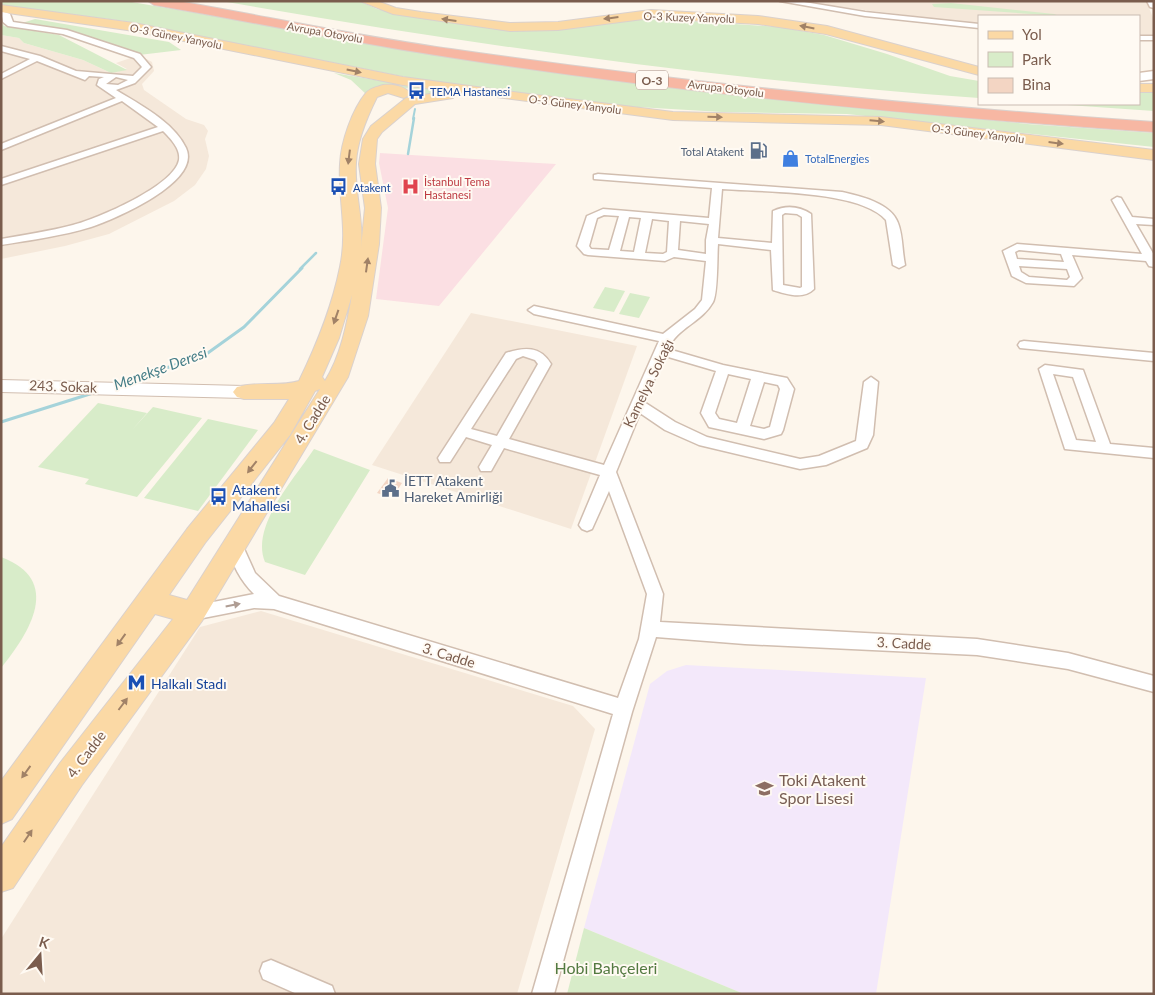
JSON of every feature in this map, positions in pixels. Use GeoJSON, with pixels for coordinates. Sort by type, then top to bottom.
{"type":"FeatureCollection","features":[{"type":"Feature","properties":{"kind":"highway","name":"Avrupa Otoyolu"},"geometry":{"type":"LineString","coordinates":[[154,1],[408,46],[571,70],[859,103],[1154,127]]}},
{"type":"Feature","properties":{"kind":"highway","name":"Avrupa Otoyolu"},"geometry":{"type":"LineString","coordinates":[[195,1],[394,37],[632,70],[890,98],[1154,119]]}},
{"type":"Feature","properties":{"kind":"main road","name":"O-3 Kuzey Yanyolu"},"geometry":{"type":"LineString","coordinates":[[366,1],[393,11],[510,27],[558,26],[631,16],[670,14],[795,24],[978,71]]}},
{"type":"Feature","properties":{"kind":"main road"},"geometry":{"type":"LineString","coordinates":[[1152,1],[1154,5]]}},
{"type":"Feature","properties":{"kind":"main road"},"geometry":{"type":"LineString","coordinates":[[2,11],[109,23]]}},
{"type":"Feature","properties":{"kind":"main road","name":"O-3 Güney Yanyolu"},"geometry":{"type":"LineString","coordinates":[[2,11],[109,23],[403,81],[630,111],[665,122],[725,130],[760,130],[782,122],[805,118],[881,121],[1154,155]]}},
{"type":"Feature","properties":{"kind":"main road"},"geometry":{"type":"LineString","coordinates":[[855,38],[947,68],[978,75]]}},
{"type":"Feature","properties":{"kind":"main road"},"geometry":{"type":"LineString","coordinates":[[221,44],[331,74],[351,88],[365,111]]}},
{"type":"Feature","properties":{"kind":"main road"},"geometry":{"type":"LineString","coordinates":[[1140,78],[1154,77]]}},
{"type":"Feature","properties":{"kind":"main road"},"geometry":{"type":"LineString","coordinates":[[1140,88],[1154,88]]}},
{"type":"Feature","properties":{"kind":"main road","name":"4. Cadde"},"geometry":{"type":"LineString","coordinates":[[1,808],[196,536],[282,429],[307,388],[342,300],[350,267],[354,222],[348,162],[351,144],[370,97],[378,91],[392,89],[403,92],[403,98],[385,115],[370,139],[367,164],[373,208],[370,244],[358,316],[344,364],[314,418],[193,613],[71,774],[1,876]]}},
{"type":"Feature","properties":{"kind":"main road"},"geometry":{"type":"LineString","coordinates":[[376,129],[412,101],[442,95],[589,110],[614,109]]}},
{"type":"Feature","properties":{"kind":"main road"},"geometry":{"type":"LineString","coordinates":[[1096,148],[1154,151]]}},
{"type":"Feature","properties":{"kind":"main road"},"geometry":{"type":"LineString","coordinates":[[244,392],[281,387],[296,380],[319,359]]}},
{"type":"Feature","properties":{"kind":"main road"},"geometry":{"type":"LineString","coordinates":[[244,392],[288,392],[307,388],[330,376],[344,364]]}},
{"type":"Feature","properties":{"kind":"main road"},"geometry":{"type":"LineString","coordinates":[[244,392],[274,401],[281,410],[282,429]]}},
{"type":"Feature","properties":{"kind":"main road"},"geometry":{"type":"LineString","coordinates":[[196,536],[235,548]]}},
{"type":"Feature","properties":{"kind":"main road"},"geometry":{"type":"LineString","coordinates":[[149,601],[193,613]]}},
{"type":"Feature","properties":{"kind":"street"},"geometry":{"type":"LineString","coordinates":[[783,1],[865,14],[978,26]]}},
{"type":"Feature","properties":{"kind":"street"},"geometry":{"type":"LineString","coordinates":[[2,11],[7,16],[7,22],[68,33],[137,56],[146,63],[147,67],[144,72],[131,82],[117,87],[103,86]]}},
{"type":"Feature","properties":{"kind":"street"},"geometry":{"type":"LineString","coordinates":[[26,26],[19,22],[32,17],[48,17]]}},
{"type":"Feature","properties":{"kind":"street"},"geometry":{"type":"LineString","coordinates":[[68,33],[98,52],[130,65],[132,70],[102,81],[103,86]]}},
{"type":"Feature","properties":{"kind":"street"},"geometry":{"type":"LineString","coordinates":[[1140,38],[1154,38]]}},
{"type":"Feature","properties":{"kind":"street"},"geometry":{"type":"LineString","coordinates":[[1,48],[38,58],[78,74],[123,98],[163,128],[183,149],[184,160],[180,168],[161,187],[130,206],[87,224],[1,242]]}},
{"type":"Feature","properties":{"kind":"street"},"geometry":{"type":"LineString","coordinates":[[98,52],[116,48]]}},
{"type":"Feature","properties":{"kind":"street"},"geometry":{"type":"LineString","coordinates":[[1,78],[38,58]]}},
{"type":"Feature","properties":{"kind":"street"},"geometry":{"type":"LineString","coordinates":[[78,74],[130,76],[134,105]]}},
{"type":"Feature","properties":{"kind":"street"},"geometry":{"type":"LineString","coordinates":[[1,147],[123,98]]}},
{"type":"Feature","properties":{"kind":"street"},"geometry":{"type":"LineString","coordinates":[[1,182],[163,128]]}},
{"type":"Feature","properties":{"kind":"street"},"geometry":{"type":"LineString","coordinates":[[598,177],[842,195],[856,199],[892,219],[899,266]]}},
{"type":"Feature","properties":{"kind":"street","name":"Kamelya Sokağı"},"geometry":{"type":"LineString","coordinates":[[587,525],[636,404],[664,345],[677,328],[699,312],[708,300],[712,258],[711,240],[717,187]]}},
{"type":"Feature","properties":{"kind":"street"},"geometry":{"type":"LineString","coordinates":[[1117,200],[1152,262]]}},
{"type":"Feature","properties":{"kind":"street"},"geometry":{"type":"LineString","coordinates":[[784,210],[800,211],[807,216],[808,289],[802,292],[788,291],[777,287],[777,247],[777,213],[784,210]]}},
{"type":"Feature","properties":{"kind":"street"},"geometry":{"type":"LineString","coordinates":[[712,258],[672,253],[665,258],[588,252],[583,246],[592,216],[603,212],[713,221]]}},
{"type":"Feature","properties":{"kind":"street"},"geometry":{"type":"LineString","coordinates":[[614,254],[625,214]]}},
{"type":"Feature","properties":{"kind":"street"},"geometry":{"type":"LineString","coordinates":[[639,256],[647,216]]}},
{"type":"Feature","properties":{"kind":"street"},"geometry":{"type":"LineString","coordinates":[[672,253],[675,218]]}},
{"type":"Feature","properties":{"kind":"street"},"geometry":{"type":"LineString","coordinates":[[1129,220],[1154,222]]}},
{"type":"Feature","properties":{"kind":"street"},"geometry":{"type":"LineString","coordinates":[[711,240],[777,247]]}},
{"type":"Feature","properties":{"kind":"street"},"geometry":{"type":"LineString","coordinates":[[1065,251],[1076,278],[1070,284],[1026,280],[1016,274],[1009,251],[1017,247],[1065,251],[1152,262]]}},
{"type":"Feature","properties":{"kind":"street"},"geometry":{"type":"LineString","coordinates":[[1012,262],[1071,266]]}},
{"type":"Feature","properties":{"kind":"street"},"geometry":{"type":"LineString","coordinates":[[534,310],[664,345],[723,369],[782,381],[787,389],[776,430],[764,434],[714,423],[708,413],[723,369]]}},
{"type":"Feature","properties":{"kind":"street"},"geometry":{"type":"LineString","coordinates":[[1024,345],[1154,357]]}},
{"type":"Feature","properties":{"kind":"street"},"geometry":{"type":"LineString","coordinates":[[445,458],[464,432],[511,356],[523,352],[540,357],[544,364],[502,442],[486,467]]}},
{"type":"Feature","properties":{"kind":"street"},"geometry":{"type":"LineString","coordinates":[[1106,449],[1078,372],[1045,369],[1070,445],[1106,449],[1154,454]]}},
{"type":"Feature","properties":{"kind":"street"},"geometry":{"type":"LineString","coordinates":[[742,429],[759,376]]}},
{"type":"Feature","properties":{"kind":"street"},"geometry":{"type":"LineString","coordinates":[[636,404],[670,426],[714,443],[800,464],[821,461],[862,444],[866,435],[871,382]]}},
{"type":"Feature","properties":{"kind":"street","name":"243. Sokak"},"geometry":{"type":"LineString","coordinates":[[1,386],[244,392]]}},
{"type":"Feature","properties":{"kind":"street"},"geometry":{"type":"LineString","coordinates":[[714,443],[720,424]]}},
{"type":"Feature","properties":{"kind":"street"},"geometry":{"type":"LineString","coordinates":[[464,432],[609,472],[655,594],[652,629],[624,709],[543,994]]}},
{"type":"Feature","properties":{"kind":"street"},"geometry":{"type":"LineString","coordinates":[[235,548],[240,566],[250,582],[274,602]]}},
{"type":"Feature","properties":{"kind":"street"},"geometry":{"type":"LineString","coordinates":[[193,613],[254,601],[274,602]]}},
{"type":"Feature","properties":{"kind":"street","name":"3. Cadde"},"geometry":{"type":"LineString","coordinates":[[274,602],[624,709]]}},
{"type":"Feature","properties":{"kind":"street","name":"3. Cadde"},"geometry":{"type":"LineString","coordinates":[[652,629],[745,636],[977,647],[1068,661],[1154,684]]}},
{"type":"Feature","properties":{"kind":"street"},"geometry":{"type":"LineString","coordinates":[[272,971],[324,994]]}},
{"type":"Feature","properties":{"kind":"shaded area"},"geometry":{"type":"Polygon","coordinates":[[[791,1],[1146,1],[1154,20],[1154,35],[1140,35],[1140,15],[978,15],[978,24],[791,1]]]}},
{"type":"Feature","properties":{"kind":"shaded area"},"geometry":{"type":"Polygon","coordinates":[[[1,35],[19,38],[24,43],[83,60],[111,73],[127,69],[116,63],[139,55],[152,62],[154,71],[142,84],[144,90],[186,119],[204,125],[208,131],[205,139],[209,156],[206,169],[195,185],[174,201],[109,234],[65,246],[1,259],[1,35]]]}},
{"type":"Feature","properties":{"kind":"shaded area"},"geometry":{"type":"Polygon","coordinates":[[[380,153],[556,164],[439,306],[376,299],[388,208],[379,163],[380,153]]]}},
{"type":"Feature","properties":{"kind":"shaded area"},"geometry":{"type":"Polygon","coordinates":[[[471,313],[637,346],[571,529],[372,465],[471,313]]]}},
{"type":"Feature","properties":{"kind":"shaded area"},"geometry":{"type":"Polygon","coordinates":[[[261,611],[573,706],[595,729],[517,994],[1,994],[1,939],[200,627],[261,611]]]}},
{"type":"Feature","properties":{"kind":"shaded area","name":"Toki Atakent Spor Lisesi"},"geometry":{"type":"Polygon","coordinates":[[[686,665],[926,678],[876,994],[744,994],[584,928],[650,684],[667,671],[686,665]]]}},
{"type":"Feature","properties":{"kind":"green space"},"geometry":{"type":"Polygon","coordinates":[[[1,1],[126,1],[456,58],[637,83],[1027,124],[1154,133],[1154,147],[847,114],[722,112],[620,106],[411,78],[124,21],[1,5],[1,1]]]}},
{"type":"Feature","properties":{"kind":"green space"},"geometry":{"type":"Polygon","coordinates":[[[221,1],[359,1],[377,9],[403,15],[523,31],[554,30],[631,19],[660,19],[779,27],[824,35],[950,76],[978,81],[978,98],[693,71],[504,46],[221,1]]]}},
{"type":"Feature","properties":{"kind":"green space"},"geometry":{"type":"Polygon","coordinates":[[[951,3],[1056,15],[934,7],[932,4],[951,3]]]}},
{"type":"Feature","properties":{"kind":"green space"},"geometry":{"type":"Polygon","coordinates":[[[35,19],[169,42],[181,50],[139,55],[79,33],[22,23],[35,19]]]}},
{"type":"Feature","properties":{"kind":"green space"},"geometry":{"type":"Polygon","coordinates":[[[1,22],[4,26],[59,35],[127,70],[111,73],[83,60],[24,43],[19,38],[1,35],[1,22]]]}},
{"type":"Feature","properties":{"kind":"green space"},"geometry":{"type":"Polygon","coordinates":[[[334,73],[446,92],[408,100],[414,93],[411,89],[394,86],[367,95],[351,80],[334,73]]]}},
{"type":"Feature","properties":{"kind":"green space"},"geometry":{"type":"Polygon","coordinates":[[[1140,92],[1154,92],[1154,111],[1067,105],[1140,105],[1140,92]]]}},
{"type":"Feature","properties":{"kind":"green space"},"geometry":{"type":"Polygon","coordinates":[[[605,287],[625,291],[614,312],[593,308],[605,287]]]}},
{"type":"Feature","properties":{"kind":"green space"},"geometry":{"type":"Polygon","coordinates":[[[630,293],[650,297],[639,318],[619,314],[630,293]]]}},
{"type":"Feature","properties":{"kind":"green space"},"geometry":{"type":"Polygon","coordinates":[[[98,403],[147,413],[132,430],[153,407],[202,418],[137,497],[85,484],[89,479],[38,467],[98,403]]]}},
{"type":"Feature","properties":{"kind":"green space"},"geometry":{"type":"Polygon","coordinates":[[[208,419],[258,430],[198,511],[144,498],[208,419]]]}},
{"type":"Feature","properties":{"kind":"green space"},"geometry":{"type":"Polygon","coordinates":[[[314,449],[370,470],[305,575],[265,562],[262,548],[269,518],[286,488],[314,449]]]}},
{"type":"Feature","properties":{"kind":"green space"},"geometry":{"type":"Polygon","coordinates":[[[1,557],[20,567],[31,579],[36,593],[35,608],[30,623],[22,639],[1,668],[1,557]]]}},
{"type":"Feature","properties":{"kind":"green space","name":"Hobi Bahçeleri"},"geometry":{"type":"Polygon","coordinates":[[[584,928],[744,994],[567,994],[584,928]]]}},
{"type":"Feature","properties":{"kind":"building","name":"İETT Atakent Hareket Amirliği"},"geometry":{"type":"Polygon","coordinates":[[[388,478],[402,483],[392,498],[377,493],[388,478]]]}},
{"type":"Feature","properties":{"kind":"waterway","name":"Menekşe Deresi"},"geometry":{"type":"LineString","coordinates":[[413,119],[415,109]]}},
{"type":"Feature","properties":{"kind":"waterway","name":"Menekşe Deresi"},"geometry":{"type":"LineString","coordinates":[[408,154],[414,118]]}},
{"type":"Feature","properties":{"kind":"waterway","name":"Menekşe Deresi"},"geometry":{"type":"LineString","coordinates":[[300,269],[316,253]]}},
{"type":"Feature","properties":{"kind":"waterway","name":"Menekşe Deresi"},"geometry":{"type":"LineString","coordinates":[[118,384],[205,355],[244,327],[302,268]]}},
{"type":"Feature","properties":{"kind":"waterway","name":"Menekşe Deresi"},"geometry":{"type":"LineString","coordinates":[[1,422],[93,393]]}},
{"type":"Feature","properties":{"kind":"place","name":"TEMA Hastanesi"},"geometry":{"type":"Point","coordinates":[416,91]}},
{"type":"Feature","properties":{"kind":"place","name":"Total Atakent"},"geometry":{"type":"Point","coordinates":[758,151]}},
{"type":"Feature","properties":{"kind":"place","name":"TotalEnergies"},"geometry":{"type":"Point","coordinates":[791,158]}},
{"type":"Feature","properties":{"kind":"place","name":"Atakent"},"geometry":{"type":"Point","coordinates":[339,187]}},
{"type":"Feature","properties":{"kind":"place","name":"İstanbul Tema Hastanesi"},"geometry":{"type":"Point","coordinates":[410,187]}},
{"type":"Feature","properties":{"kind":"place","name":"İETT Atakent Hareket Amirliği"},"geometry":{"type":"Point","coordinates":[390,488]}},
{"type":"Feature","properties":{"kind":"place","name":"Atakent Mahallesi"},"geometry":{"type":"Point","coordinates":[218,497]}},
{"type":"Feature","properties":{"kind":"place","name":"Halkalı Stadı"},"geometry":{"type":"Point","coordinates":[137,683]}},
{"type":"Feature","properties":{"kind":"place","name":"Toki Atakent Spor Lisesi"},"geometry":{"type":"Point","coordinates":[765,788]}}]}
